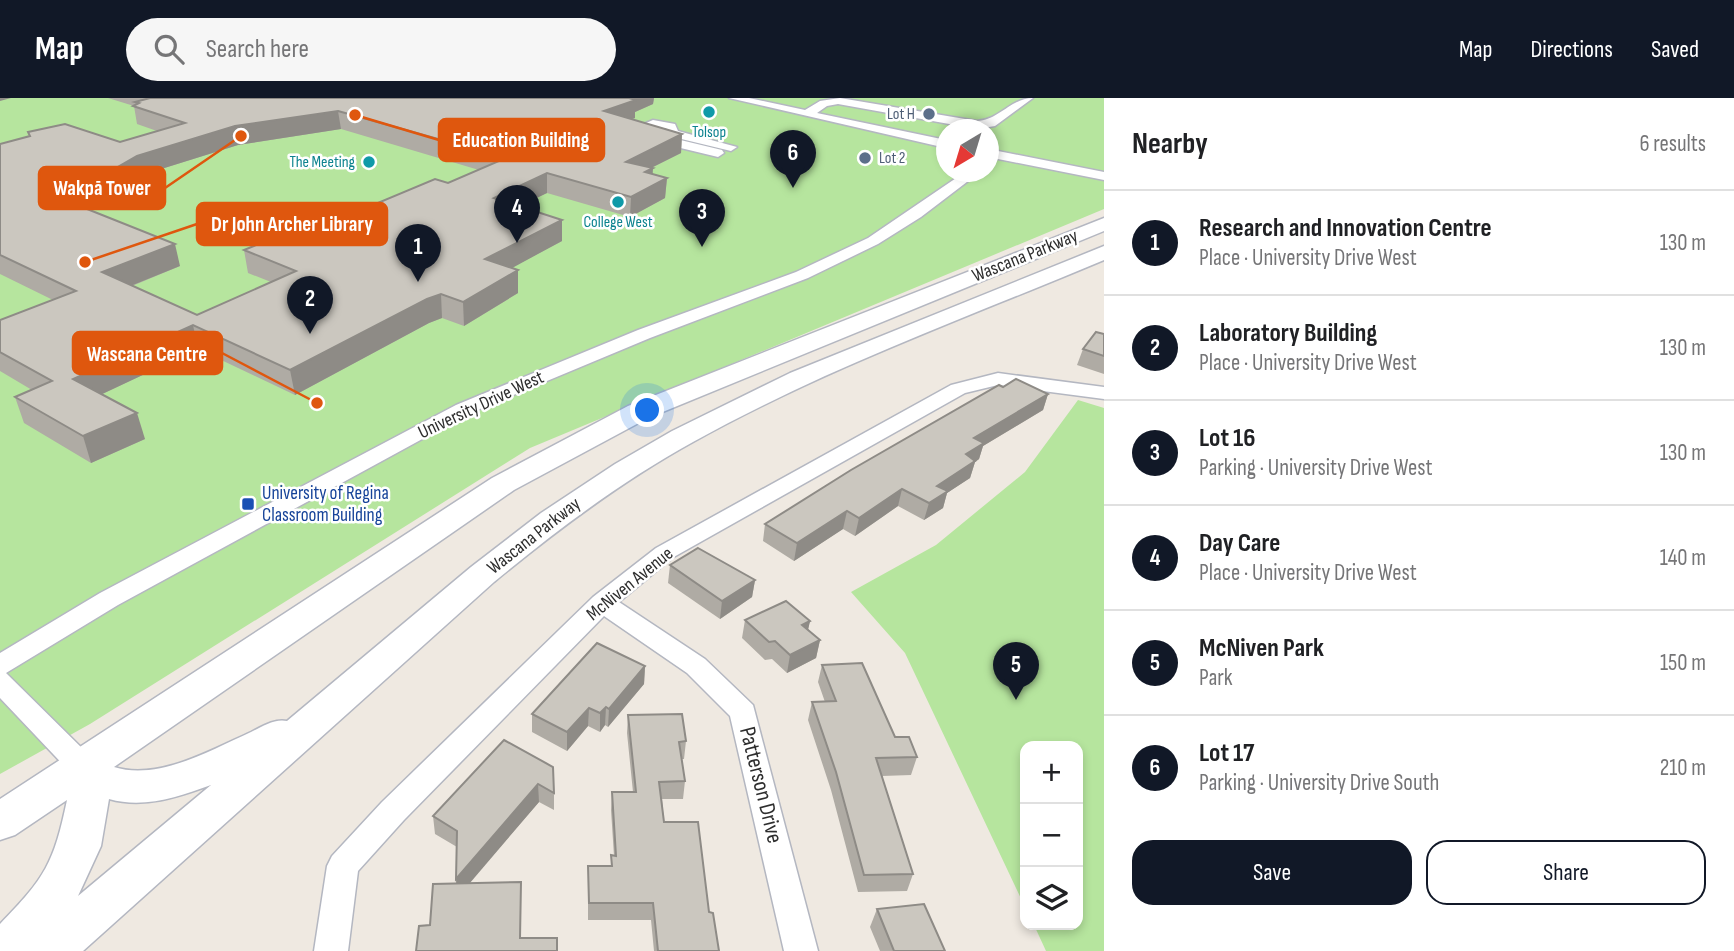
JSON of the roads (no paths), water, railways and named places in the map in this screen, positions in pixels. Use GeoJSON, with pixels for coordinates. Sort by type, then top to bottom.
{"type":"FeatureCollection","features":[{"type":"Feature","properties":{"kind":"main road","name":"Wascana Parkway"},"geometry":{"type":"LineString","coordinates":[[0,822],[503,484],[575,444],[663,401],[1104,225]]}},
{"type":"Feature","properties":{"kind":"main road","name":"Wascana Parkway"},"geometry":{"type":"LineString","coordinates":[[48,951],[548,522],[623,471],[744,404],[899,336],[1104,252]]}},
{"type":"Feature","properties":{"kind":"main road"},"geometry":{"type":"LineString","coordinates":[[82,766],[105,782],[137,787],[198,773],[313,721]]}},
{"type":"Feature","properties":{"kind":"main road"},"geometry":{"type":"LineString","coordinates":[[6,951],[52,901],[79,846],[88,800],[82,766]]}},
{"type":"Feature","properties":{"kind":"street"},"geometry":{"type":"LineString","coordinates":[[734,98],[936,142]]}},
{"type":"Feature","properties":{"kind":"street"},"geometry":{"type":"LineString","coordinates":[[998,119],[1028,98]]}},
{"type":"Feature","properties":{"kind":"street"},"geometry":{"type":"LineString","coordinates":[[807,114],[824,103],[838,101],[936,120]]}},
{"type":"Feature","properties":{"kind":"street"},"geometry":{"type":"LineString","coordinates":[[718,153],[639,134],[635,130],[659,123],[671,126],[673,133],[731,147]]}},
{"type":"Feature","properties":{"kind":"street"},"geometry":{"type":"LineString","coordinates":[[999,156],[1104,177]]}},
{"type":"Feature","properties":{"kind":"street","name":"University Drive West"},"geometry":{"type":"LineString","coordinates":[[0,665],[109,599],[463,410],[644,334],[802,275],[873,241],[916,215],[960,182]]}},
{"type":"Feature","properties":{"kind":"street","name":"McNiven Avenue"},"geometry":{"type":"LineString","coordinates":[[331,951],[343,866],[393,811],[602,603],[664,553],[958,389],[998,379],[1104,393]]}},
{"type":"Feature","properties":{"kind":"street","name":"Patterson Drive"},"geometry":{"type":"LineString","coordinates":[[602,603],[696,666],[743,712],[801,951]]}},
{"type":"Feature","properties":{"kind":"street"},"geometry":{"type":"LineString","coordinates":[[0,681],[82,766]]}},
{"type":"Feature","properties":{"kind":"place","name":"Tolsop"},"geometry":{"type":"Point","coordinates":[709,112]}},
{"type":"Feature","properties":{"kind":"place","name":"Lot H"},"geometry":{"type":"Point","coordinates":[929,114]}},
{"type":"Feature","properties":{"kind":"place","name":"Education Building"},"geometry":{"type":"Point","coordinates":[355,115]}},
{"type":"Feature","properties":{"kind":"place","name":"Wakpā Tower"},"geometry":{"type":"Point","coordinates":[241,136]}},
{"type":"Feature","properties":{"kind":"place","name":"Lot 2"},"geometry":{"type":"Point","coordinates":[865,158]}},
{"type":"Feature","properties":{"kind":"place","name":"The Meeting"},"geometry":{"type":"Point","coordinates":[369,162]}},
{"type":"Feature","properties":{"kind":"place","name":"Lot 17"},"geometry":{"type":"Point","coordinates":[793,188]}},
{"type":"Feature","properties":{"kind":"place","name":"College West"},"geometry":{"type":"Point","coordinates":[618,202]}},
{"type":"Feature","properties":{"kind":"place","name":"Day Care"},"geometry":{"type":"Point","coordinates":[517,243]}},
{"type":"Feature","properties":{"kind":"place","name":"Lot 16"},"geometry":{"type":"Point","coordinates":[702,247]}},
{"type":"Feature","properties":{"kind":"place","name":"Dr John Archer Library"},"geometry":{"type":"Point","coordinates":[85,262]}},
{"type":"Feature","properties":{"kind":"place","name":"Research and Innovation Centre"},"geometry":{"type":"Point","coordinates":[418,282]}},
{"type":"Feature","properties":{"kind":"place","name":"Laboratory Building"},"geometry":{"type":"Point","coordinates":[310,334]}},
{"type":"Feature","properties":{"kind":"place","name":"Wascana Centre"},"geometry":{"type":"Point","coordinates":[317,403]}},
{"type":"Feature","properties":{"kind":"place","name":"University of Regina Classroom Building"},"geometry":{"type":"Point","coordinates":[248,504]}},
{"type":"Feature","properties":{"kind":"place","name":"McNiven Park"},"geometry":{"type":"Point","coordinates":[1016,700]}}]}
